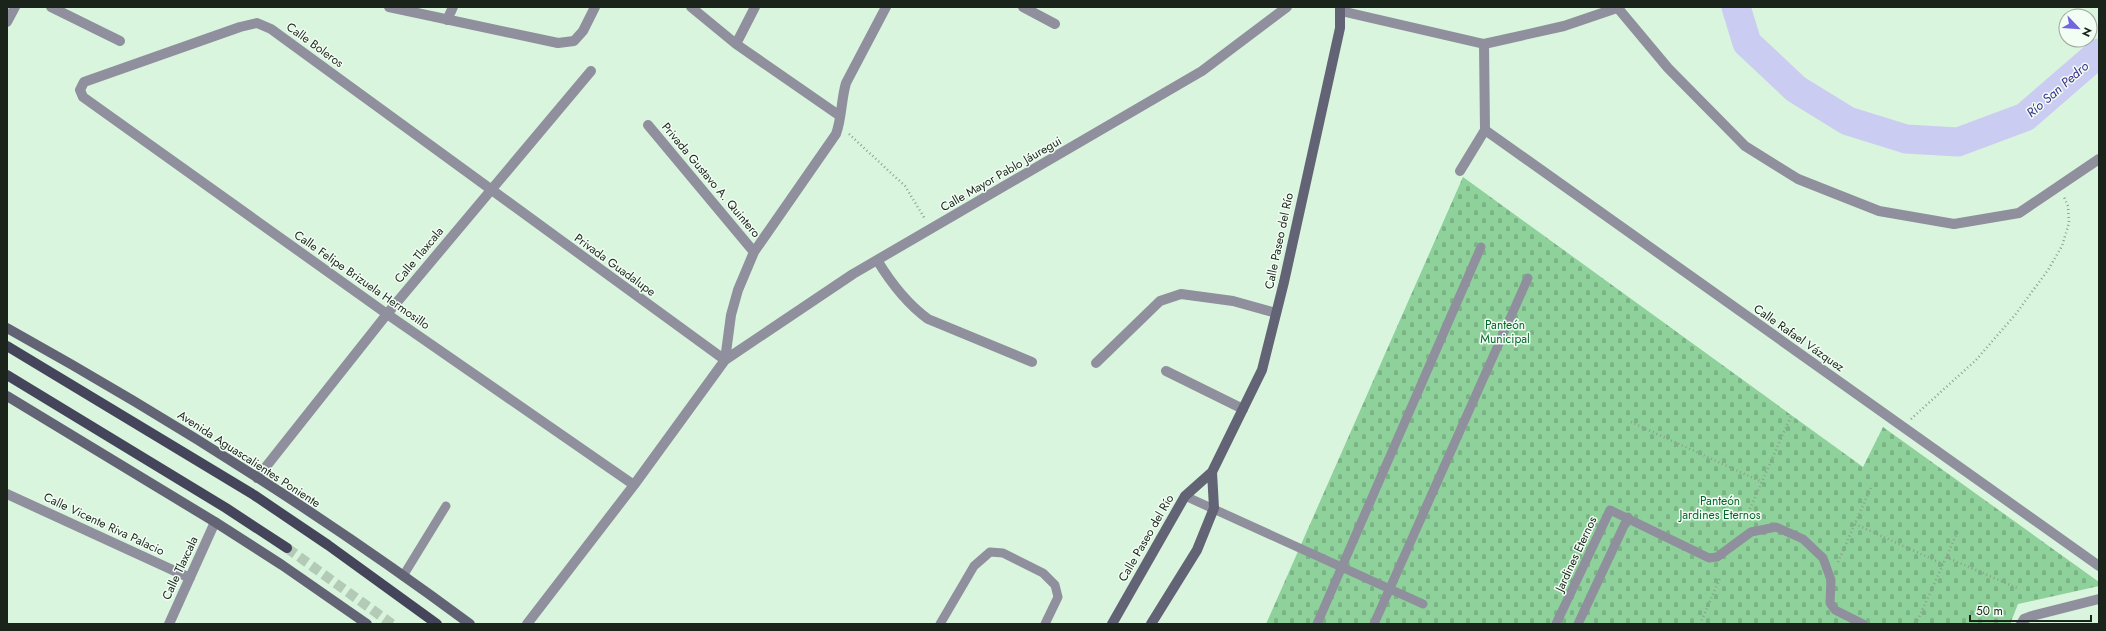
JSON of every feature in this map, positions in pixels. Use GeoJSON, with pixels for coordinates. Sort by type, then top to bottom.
{"type":"FeatureCollection","features":[{"type":"Feature","properties":{"kind":"main road"},"geometry":{"type":"LineString","coordinates":[[7,346],[254,495],[328,545],[437,624]]}},
{"type":"Feature","properties":{"kind":"main road"},"geometry":{"type":"LineString","coordinates":[[7,375],[220,504],[287,548]]}},
{"type":"Feature","properties":{"kind":"street"},"geometry":{"type":"LineString","coordinates":[[7,22],[15,7]]}},
{"type":"Feature","properties":{"kind":"street"},"geometry":{"type":"LineString","coordinates":[[51,7],[120,41]]}},
{"type":"Feature","properties":{"kind":"street"},"geometry":{"type":"LineString","coordinates":[[389,7],[558,43],[574,41],[583,31],[595,7]]}},
{"type":"Feature","properties":{"kind":"street"},"geometry":{"type":"LineString","coordinates":[[447,20],[453,7]]}},
{"type":"Feature","properties":{"kind":"street"},"geometry":{"type":"LineString","coordinates":[[692,7],[736,44],[840,120]]}},
{"type":"Feature","properties":{"kind":"street"},"geometry":{"type":"LineString","coordinates":[[736,44],[755,7]]}},
{"type":"Feature","properties":{"kind":"street"},"geometry":{"type":"LineString","coordinates":[[527,624],[634,485],[725,360],[731,315],[738,290],[754,252],[836,134],[840,120],[846,83],[886,7]]}},
{"type":"Feature","properties":{"kind":"street"},"geometry":{"type":"LineString","coordinates":[[1023,7],[1055,24]]}},
{"type":"Feature","properties":{"kind":"street","name":"Calle Mayor Pablo Jáuregui"},"geometry":{"type":"LineString","coordinates":[[725,360],[876,260],[1202,71],[1287,7]]}},
{"type":"Feature","properties":{"kind":"street"},"geometry":{"type":"LineString","coordinates":[[1341,9],[1484,44],[1564,26],[1617,8],[1668,68],[1745,146],[1798,179],[1879,211],[1954,224],[2019,213],[2099,159]]}},
{"type":"Feature","properties":{"kind":"street","name":"Calle Paseo del Río"},"geometry":{"type":"LineString","coordinates":[[1112,624],[1186,496],[1212,472],[1262,370],[1340,28],[1341,9]]}},
{"type":"Feature","properties":{"kind":"street","name":"Calle Boleros"},"geometry":{"type":"LineString","coordinates":[[80,90],[84,82],[257,23],[271,29],[490,190]]}},
{"type":"Feature","properties":{"kind":"street"},"geometry":{"type":"LineString","coordinates":[[1460,171],[1485,130],[1484,44]]}},
{"type":"Feature","properties":{"kind":"street","name":"Calle Tlaxcala"},"geometry":{"type":"LineString","coordinates":[[257,478],[387,314],[591,71]]}},
{"type":"Feature","properties":{"kind":"street","name":"Calle Felipe Brizuela Hermosillo"},"geometry":{"type":"LineString","coordinates":[[80,90],[83,97],[387,314],[634,485]]}},
{"type":"Feature","properties":{"kind":"street","name":"Privada Gustavo A. Quintero"},"geometry":{"type":"LineString","coordinates":[[648,125],[754,252]]}},
{"type":"Feature","properties":{"kind":"street","name":"Calle Rafael Vázquez"},"geometry":{"type":"LineString","coordinates":[[1485,130],[2099,566]]}},
{"type":"Feature","properties":{"kind":"street","name":"Privada Guadalupe"},"geometry":{"type":"LineString","coordinates":[[490,190],[725,360]]}},
{"type":"Feature","properties":{"kind":"street"},"geometry":{"type":"LineString","coordinates":[[876,260],[890,283],[914,309],[928,319],[1032,362]]}},
{"type":"Feature","properties":{"kind":"street"},"geometry":{"type":"LineString","coordinates":[[1096,362],[1160,301],[1181,294],[1233,301],[1276,313]]}},
{"type":"Feature","properties":{"kind":"street","name":"Avenida Aguascalientes Poniente"},"geometry":{"type":"LineString","coordinates":[[7,328],[105,383],[257,478],[403,576],[470,624]]}},
{"type":"Feature","properties":{"kind":"street"},"geometry":{"type":"LineString","coordinates":[[1166,371],[1243,410]]}},
{"type":"Feature","properties":{"kind":"street"},"geometry":{"type":"LineString","coordinates":[[7,396],[215,522],[282,565],[367,624]]}},
{"type":"Feature","properties":{"kind":"street","name":"Calle Paseo del Río"},"geometry":{"type":"LineString","coordinates":[[1151,624],[1197,550],[1214,508],[1212,472]]}},
{"type":"Feature","properties":{"kind":"street","name":"Calle Vicente Riva Palacio"},"geometry":{"type":"LineString","coordinates":[[7,494],[190,578]]}},
{"type":"Feature","properties":{"kind":"street","name":"Calle Tlaxcala"},"geometry":{"type":"LineString","coordinates":[[169,624],[215,522]]}},
{"type":"Feature","properties":{"kind":"street"},"geometry":{"type":"LineString","coordinates":[[2021,624],[2024,619],[2032,616],[2099,600]]}},
{"type":"Feature","properties":{"kind":"lane"},"geometry":{"type":"LineString","coordinates":[[1317,624],[1481,247]]}},
{"type":"Feature","properties":{"kind":"lane"},"geometry":{"type":"LineString","coordinates":[[1374,624],[1528,278]]}},
{"type":"Feature","properties":{"kind":"lane"},"geometry":{"type":"LineString","coordinates":[[1186,496],[1423,604]]}},
{"type":"Feature","properties":{"kind":"lane"},"geometry":{"type":"LineString","coordinates":[[403,576],[446,506]]}},
{"type":"Feature","properties":{"kind":"lane","name":"Jardines Eternos"},"geometry":{"type":"LineString","coordinates":[[1556,624],[1610,510],[1628,517],[1709,558],[1717,557],[1751,532],[1776,527],[1803,539],[1823,558],[1831,580],[1830,603],[1835,610],[1863,624]]}},
{"type":"Feature","properties":{"kind":"lane"},"geometry":{"type":"LineString","coordinates":[[1578,624],[1628,517]]}},
{"type":"Feature","properties":{"kind":"lane"},"geometry":{"type":"LineString","coordinates":[[940,624],[974,566],[990,552],[1003,553],[1043,573],[1055,584],[1058,597],[1045,624]]}},
{"type":"Feature","properties":{"kind":"path"},"geometry":{"type":"LineString","coordinates":[[840,120],[905,186],[931,229]]}},
{"type":"Feature","properties":{"kind":"path"},"geometry":{"type":"LineString","coordinates":[[1902,427],[1976,360],[2015,315],[2048,270],[2062,246],[2068,223],[2068,206],[2060,186]]}},
{"type":"Feature","properties":{"kind":"path"},"geometry":{"type":"LineString","coordinates":[[1745,520],[1791,416]]}},
{"type":"Feature","properties":{"kind":"path"},"geometry":{"type":"LineString","coordinates":[[1631,422],[1762,482]]}},
{"type":"Feature","properties":{"kind":"path"},"geometry":{"type":"LineString","coordinates":[[1835,568],[1872,485]]}},
{"type":"Feature","properties":{"kind":"path"},"geometry":{"type":"LineString","coordinates":[[1855,524],[1943,564]]}},
{"type":"Feature","properties":{"kind":"path"},"geometry":{"type":"LineString","coordinates":[[1916,624],[1958,531]]}},
{"type":"Feature","properties":{"kind":"path"},"geometry":{"type":"LineString","coordinates":[[1946,557],[2017,588]]}},
{"type":"Feature","properties":{"kind":"path"},"geometry":{"type":"LineString","coordinates":[[1700,624],[1720,578]]}},
{"type":"Feature","properties":{"kind":"green space"},"geometry":{"type":"Polygon","coordinates":[[[1463,177],[1863,467],[1883,427],[2099,582],[2099,586],[2018,604],[2010,624],[1266,624],[1463,177]]]}},
{"type":"Feature","properties":{"kind":"waterway","name":"Río San Pedro"},"geometry":{"type":"LineString","coordinates":[[1736,7],[1747,43],[1796,89],[1848,121],[1906,139],[1958,142],[2025,117],[2099,53]]}},
{"type":"Feature","properties":{"kind":"tunnel"},"geometry":{"type":"LineString","coordinates":[[287,548],[392,624]]}},
{"type":"Feature","properties":{"kind":"park label","name":"Panteón Municipal"},"geometry":{"type":"Point","coordinates":[1505,332]}},
{"type":"Feature","properties":{"kind":"park label","name":"Panteón Jardines Eternos"},"geometry":{"type":"Point","coordinates":[1720,508]}}]}
